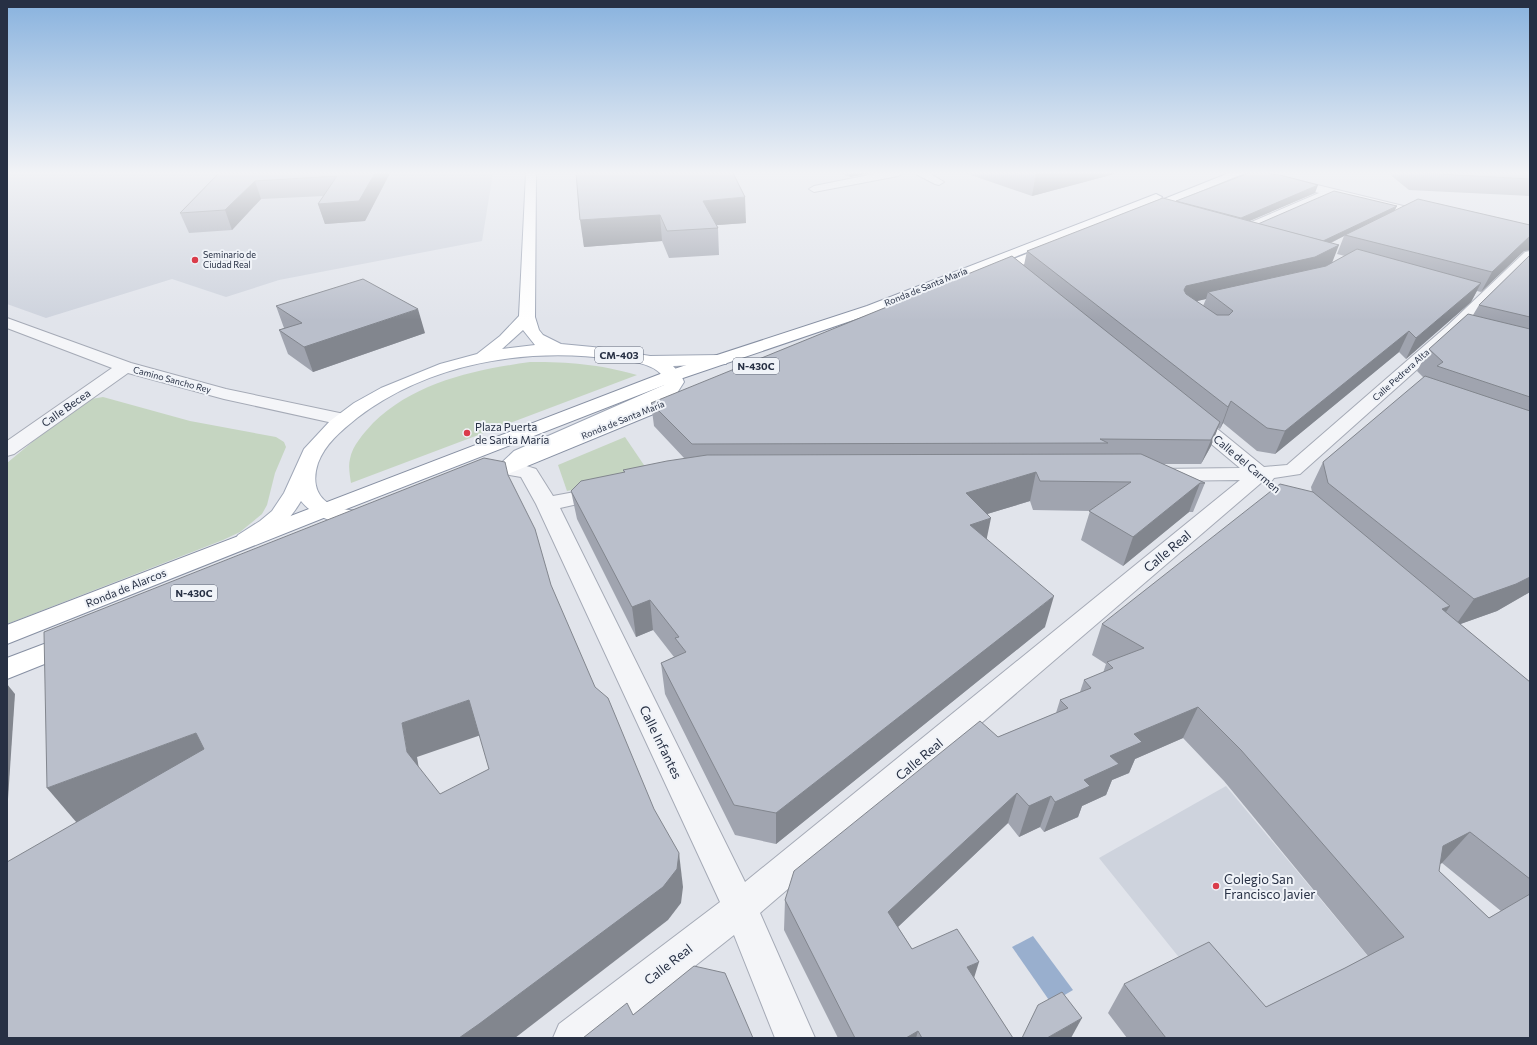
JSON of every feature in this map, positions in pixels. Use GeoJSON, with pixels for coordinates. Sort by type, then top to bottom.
{"type":"FeatureCollection","features":[{"type":"Feature","properties":{"kind":"main road"},"geometry":{"type":"LineString","coordinates":[[530,222],[527,317],[530,330],[538,340],[547,345],[560,349]]}},
{"type":"Feature","properties":{"kind":"main road","name":"N-430C"},"geometry":{"type":"LineString","coordinates":[[1002,263],[1102,222]]}},
{"type":"Feature","properties":{"kind":"main road","name":"N-430C"},"geometry":{"type":"LineString","coordinates":[[1002,263],[1114,222]]}},
{"type":"Feature","properties":{"kind":"main road","name":"Ronda de Santa María"},"geometry":{"type":"LineString","coordinates":[[780,357],[1002,263]]}},
{"type":"Feature","properties":{"kind":"main road","name":"Ronda de Santa María"},"geometry":{"type":"LineString","coordinates":[[674,375],[872,309],[1002,263]]}},
{"type":"Feature","properties":{"kind":"main road"},"geometry":{"type":"LineString","coordinates":[[475,360],[506,339],[527,317]]}},
{"type":"Feature","properties":{"kind":"main road"},"geometry":{"type":"LineString","coordinates":[[245,541],[264,529],[280,516],[306,468],[313,450],[342,419],[383,394],[421,377],[475,360],[507,353],[560,349]]}},
{"type":"Feature","properties":{"kind":"main road","name":"CM-403"},"geometry":{"type":"LineString","coordinates":[[560,349],[608,353],[637,358],[666,369],[674,375]]}},
{"type":"Feature","properties":{"kind":"main road"},"geometry":{"type":"LineString","coordinates":[[637,358],[682,362],[720,360]]}},
{"type":"Feature","properties":{"kind":"main road"},"geometry":{"type":"LineString","coordinates":[[461,486],[505,469],[521,455],[544,444],[671,389],[675,382],[674,375]]}},
{"type":"Feature","properties":{"kind":"main road","name":"N-430C"},"geometry":{"type":"LineString","coordinates":[[245,541],[674,375]]}},
{"type":"Feature","properties":{"kind":"main road","name":"Ronda de Santa María"},"geometry":{"type":"LineString","coordinates":[[505,469],[697,390]]}},
{"type":"Feature","properties":{"kind":"main road"},"geometry":{"type":"LineString","coordinates":[[306,468],[305,486],[314,505],[338,515],[357,518],[384,516],[330,538]]}},
{"type":"Feature","properties":{"kind":"main road","name":"Ronda de Alarcos"},"geometry":{"type":"LineString","coordinates":[[7,635],[245,541]]}},
{"type":"Feature","properties":{"kind":"main road"},"geometry":{"type":"LineString","coordinates":[[7,669],[95,633]]}},
{"type":"Feature","properties":{"kind":"street"},"geometry":{"type":"LineString","coordinates":[[1239,232],[1262,222]]}},
{"type":"Feature","properties":{"kind":"street"},"geometry":{"type":"LineString","coordinates":[[1224,228],[1261,238]]}},
{"type":"Feature","properties":{"kind":"street","name":"Calle Pedrera Alta"},"geometry":{"type":"LineString","coordinates":[[1142,475],[1269,482],[1293,470],[1398,387],[1461,331],[1476,297],[1530,255]]}},
{"type":"Feature","properties":{"kind":"street"},"geometry":{"type":"LineString","coordinates":[[1002,263],[1026,281]]}},
{"type":"Feature","properties":{"kind":"street","name":"Camino Sancho Rey"},"geometry":{"type":"LineString","coordinates":[[7,323],[125,367],[224,394],[342,419]]}},
{"type":"Feature","properties":{"kind":"street","name":"Calle Becea"},"geometry":{"type":"LineString","coordinates":[[7,450],[125,367]]}},
{"type":"Feature","properties":{"kind":"street","name":"Calle del Carmen"},"geometry":{"type":"LineString","coordinates":[[1176,405],[1269,482]]}},
{"type":"Feature","properties":{"kind":"street","name":"Calle Infantes"},"geometry":{"type":"LineString","coordinates":[[505,469],[519,470],[529,473],[547,504],[740,908],[795,1038]]}},
{"type":"Feature","properties":{"kind":"street","name":"Calle Real"},"geometry":{"type":"LineString","coordinates":[[573,1038],[740,908],[1269,482]]}},
{"type":"Feature","properties":{"kind":"street"},"geometry":{"type":"LineString","coordinates":[[547,504],[623,489]]}},
{"type":"Feature","properties":{"kind":"shaded area"},"geometry":{"type":"Polygon","coordinates":[[[7,222],[485,222],[482,241],[279,280],[226,297],[172,279],[46,318],[7,304],[7,222]]]}},
{"type":"Feature","properties":{"kind":"shaded area","name":"Colegio San Francisco Javier"},"geometry":{"type":"Polygon","coordinates":[[[1226,786],[1376,966],[1244,1038],[1099,858],[1226,786]]]}},
{"type":"Feature","properties":{"kind":"green space"},"geometry":{"type":"Polygon","coordinates":[[[530,362],[584,364],[637,375],[351,483],[349,462],[353,449],[373,423],[407,397],[446,380],[467,374],[530,362]]]}},
{"type":"Feature","properties":{"kind":"green space"},"geometry":{"type":"Polygon","coordinates":[[[103,397],[190,421],[276,437],[284,442],[286,447],[275,473],[267,505],[262,514],[240,532],[223,540],[7,624],[7,463],[78,404],[91,399],[103,397]]]}},
{"type":"Feature","properties":{"kind":"green space"},"geometry":{"type":"Polygon","coordinates":[[[625,437],[650,474],[567,491],[558,465],[625,437]]]}},
{"type":"Feature","properties":{"kind":"water"},"geometry":{"type":"Polygon","coordinates":[[[1033,936],[1073,990],[1051,1003],[1012,947],[1033,936]]]}},
{"type":"Feature","properties":{"kind":"building"},"geometry":{"type":"Polygon","coordinates":[[[663,222],[715,222],[718,228],[667,231],[663,222]]]}},
{"type":"Feature","properties":{"kind":"building"},"geometry":{"type":"Polygon","coordinates":[[[1102,222],[1252,222],[1339,245],[1315,257],[1186,286],[1184,290],[1186,294],[1217,315],[1229,315],[1233,311],[1208,292],[1326,266],[1357,249],[1481,283],[1416,338],[1409,331],[1285,431],[1267,428],[1231,401],[1228,407],[1027,251],[1102,222]]]}},
{"type":"Feature","properties":{"kind":"building"},"geometry":{"type":"Polygon","coordinates":[[[1263,222],[1364,222],[1323,241],[1258,224],[1263,222]]]}},
{"type":"Feature","properties":{"kind":"building"},"geometry":{"type":"Polygon","coordinates":[[[1372,222],[1516,222],[1530,225],[1530,236],[1492,272],[1345,235],[1372,222]]]}},
{"type":"Feature","properties":{"kind":"building"},"geometry":{"type":"Polygon","coordinates":[[[1530,255],[1530,317],[1479,305],[1530,255]]]}},
{"type":"Feature","properties":{"kind":"building"},"geometry":{"type":"Polygon","coordinates":[[[1012,256],[1220,422],[1211,440],[1100,439],[1108,443],[692,444],[651,403],[1012,256]]]}},
{"type":"Feature","properties":{"kind":"building"},"geometry":{"type":"Polygon","coordinates":[[[363,279],[418,309],[304,347],[279,330],[302,323],[276,306],[363,279]]]}},
{"type":"Feature","properties":{"kind":"building"},"geometry":{"type":"Polygon","coordinates":[[[1468,314],[1530,329],[1530,397],[1437,366],[1443,362],[1429,349],[1468,314]]]}},
{"type":"Feature","properties":{"kind":"building"},"geometry":{"type":"Polygon","coordinates":[[[1425,376],[1530,411],[1530,577],[1516,584],[1474,599],[1328,483],[1323,462],[1425,376]]]}},
{"type":"Feature","properties":{"kind":"building"},"geometry":{"type":"Polygon","coordinates":[[[1141,454],[1205,483],[1200,483],[1133,537],[1089,511],[1131,482],[1040,481],[1036,472],[966,493],[991,518],[970,525],[1054,596],[776,813],[734,805],[661,663],[686,652],[675,638],[679,637],[650,600],[632,607],[571,491],[581,481],[625,472],[623,470],[707,455],[1141,454]]]}},
{"type":"Feature","properties":{"kind":"building"},"geometry":{"type":"Polygon","coordinates":[[[484,458],[505,462],[508,475],[535,529],[551,585],[595,687],[608,698],[654,809],[679,853],[677,869],[663,887],[459,1038],[7,1038],[7,862],[204,749],[196,733],[47,788],[44,632],[484,458]],[[469,700],[402,723],[407,752],[440,794],[489,769],[469,700]]]}},
{"type":"Feature","properties":{"kind":"building"},"geometry":{"type":"Polygon","coordinates":[[[1280,484],[1313,492],[1450,606],[1442,609],[1530,682],[1530,879],[1470,832],[1443,846],[1439,871],[1489,918],[1530,894],[1530,1038],[1166,1038],[1124,984],[1209,942],[1266,1007],[1404,937],[1241,750],[1198,707],[1134,734],[1142,742],[1110,756],[1119,764],[1084,780],[1090,786],[1055,802],[1051,796],[1029,806],[1017,793],[888,912],[912,949],[957,929],[979,962],[967,967],[1013,1038],[922,1038],[918,1031],[906,1038],[855,1038],[785,900],[794,871],[980,721],[998,737],[1068,708],[1060,700],[1091,688],[1084,680],[1113,668],[1107,662],[1144,648],[1102,624],[1280,484]]]}},
{"type":"Feature","properties":{"kind":"building"},"geometry":{"type":"Polygon","coordinates":[[[694,966],[725,973],[753,1038],[583,1038],[627,1003],[633,1015],[694,966]]]}},
{"type":"Feature","properties":{"kind":"building"},"geometry":{"type":"Polygon","coordinates":[[[1062,992],[1082,1018],[1047,1038],[1022,1038],[1038,1005],[1062,992]]]}},
{"type":"Feature","properties":{"kind":"place","name":"Seminario de Ciudad Real"},"geometry":{"type":"Point","coordinates":[195,260]}},
{"type":"Feature","properties":{"kind":"place","name":"Plaza Puerta de Santa María"},"geometry":{"type":"Point","coordinates":[467,433]}},
{"type":"Feature","properties":{"kind":"place","name":"Colegio San Francisco Javier"},"geometry":{"type":"Point","coordinates":[1216,886]}}]}
